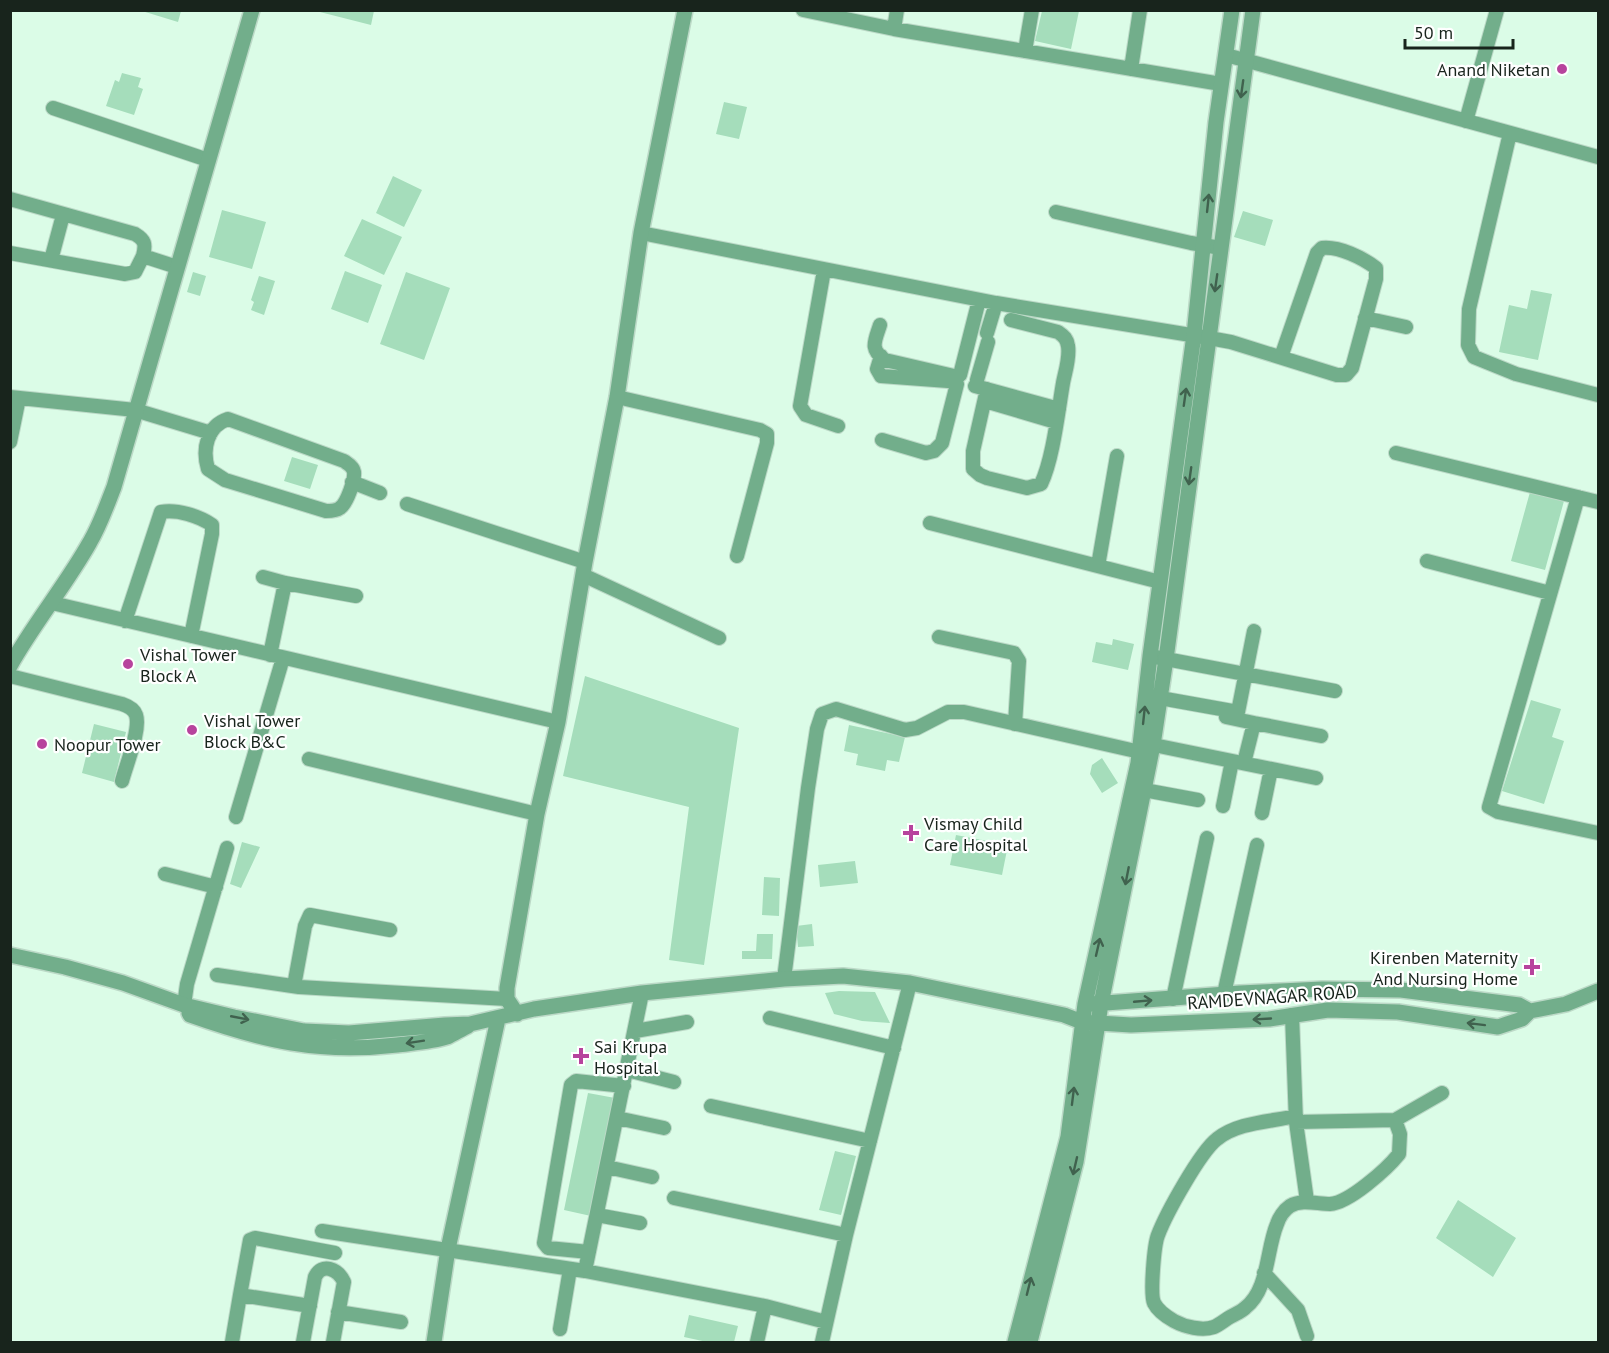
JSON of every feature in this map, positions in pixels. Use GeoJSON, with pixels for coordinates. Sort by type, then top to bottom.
{"type":"FeatureCollection","features":[{"type":"Feature","properties":{"kind":"street"},"geometry":{"type":"LineString","coordinates":[[10,666],[27,635],[52,603],[91,540],[114,487],[252,10]]}},
{"type":"Feature","properties":{"kind":"street"},"geometry":{"type":"LineString","coordinates":[[517,1014],[507,999],[507,988],[537,814],[558,722],[584,568],[617,397],[640,234],[685,10]]}},
{"type":"Feature","properties":{"kind":"street"},"geometry":{"type":"LineString","coordinates":[[894,29],[897,10]]}},
{"type":"Feature","properties":{"kind":"street"},"geometry":{"type":"LineString","coordinates":[[1025,51],[1032,10]]}},
{"type":"Feature","properties":{"kind":"street"},"geometry":{"type":"LineString","coordinates":[[1131,69],[1140,10]]}},
{"type":"Feature","properties":{"kind":"street"},"geometry":{"type":"LineString","coordinates":[[1014,1342],[1068,1137],[1085,1004],[1144,746],[1160,700],[1201,336],[1204,246],[1221,84],[1232,10]]}},
{"type":"Feature","properties":{"kind":"street"},"geometry":{"type":"LineString","coordinates":[[1030,1342],[1076,1162],[1101,1004],[1144,790],[1144,746],[1150,656],[1160,582],[1201,336],[1221,248],[1253,10]]}},
{"type":"Feature","properties":{"kind":"street"},"geometry":{"type":"LineString","coordinates":[[1466,121],[1497,10]]}},
{"type":"Feature","properties":{"kind":"street"},"geometry":{"type":"LineString","coordinates":[[804,11],[894,29],[1221,84]]}},
{"type":"Feature","properties":{"kind":"street"},"geometry":{"type":"LineString","coordinates":[[1226,55],[1599,158]]}},
{"type":"Feature","properties":{"kind":"street"},"geometry":{"type":"LineString","coordinates":[[53,108],[208,160]]}},
{"type":"Feature","properties":{"kind":"street"},"geometry":{"type":"LineString","coordinates":[[1510,133],[1469,309],[1468,345],[1474,357],[1516,374],[1599,395]]}},
{"type":"Feature","properties":{"kind":"street"},"geometry":{"type":"LineString","coordinates":[[10,199],[135,234],[143,239],[146,246],[135,273],[125,274],[10,253]]}},
{"type":"Feature","properties":{"kind":"street"},"geometry":{"type":"LineString","coordinates":[[1056,212],[1221,248]]}},
{"type":"Feature","properties":{"kind":"street"},"geometry":{"type":"LineString","coordinates":[[51,260],[63,215]]}},
{"type":"Feature","properties":{"kind":"street"},"geometry":{"type":"LineString","coordinates":[[640,234],[979,300],[1201,336],[1281,357],[1337,375],[1346,375],[1352,368],[1376,279],[1376,268],[1368,261],[1330,247],[1322,248],[1317,253],[1281,357]]}},
{"type":"Feature","properties":{"kind":"street"},"geometry":{"type":"LineString","coordinates":[[143,256],[177,267]]}},
{"type":"Feature","properties":{"kind":"street"},"geometry":{"type":"LineString","coordinates":[[824,270],[800,406],[806,415],[838,426]]}},
{"type":"Feature","properties":{"kind":"street"},"geometry":{"type":"LineString","coordinates":[[882,440],[926,453],[934,451],[942,443],[956,379],[979,300]]}},
{"type":"Feature","properties":{"kind":"street"},"geometry":{"type":"LineString","coordinates":[[996,303],[987,337],[973,451],[973,469],[987,478],[1027,488],[1041,484],[1048,467],[1068,345],[1064,336],[1058,332],[1011,320]]}},
{"type":"Feature","properties":{"kind":"street"},"geometry":{"type":"LineString","coordinates":[[1365,318],[1406,327]]}},
{"type":"Feature","properties":{"kind":"street"},"geometry":{"type":"LineString","coordinates":[[880,325],[873,345],[877,354],[885,360],[956,379],[1057,416]]}},
{"type":"Feature","properties":{"kind":"street"},"geometry":{"type":"LineString","coordinates":[[10,442],[15,397],[135,410],[211,433]]}},
{"type":"Feature","properties":{"kind":"street"},"geometry":{"type":"LineString","coordinates":[[617,397],[760,430],[767,434],[767,443],[737,556]]}},
{"type":"Feature","properties":{"kind":"street"},"geometry":{"type":"LineString","coordinates":[[228,419],[344,461],[351,465],[354,472],[343,506],[337,510],[326,511],[225,480],[208,469],[205,454],[211,433],[216,424],[228,419]]}},
{"type":"Feature","properties":{"kind":"street"},"geometry":{"type":"LineString","coordinates":[[1396,453],[1599,502]]}},
{"type":"Feature","properties":{"kind":"street"},"geometry":{"type":"LineString","coordinates":[[1098,566],[1117,456]]}},
{"type":"Feature","properties":{"kind":"street"},"geometry":{"type":"LineString","coordinates":[[352,482],[380,493]]}},
{"type":"Feature","properties":{"kind":"street"},"geometry":{"type":"LineString","coordinates":[[1578,497],[1489,807],[1498,812],[1599,833]]}},
{"type":"Feature","properties":{"kind":"street"},"geometry":{"type":"LineString","coordinates":[[407,504],[584,568],[719,638]]}},
{"type":"Feature","properties":{"kind":"street"},"geometry":{"type":"LineString","coordinates":[[125,621],[161,512],[168,510],[191,515],[212,525],[191,636]]}},
{"type":"Feature","properties":{"kind":"street"},"geometry":{"type":"LineString","coordinates":[[930,523],[1160,582]]}},
{"type":"Feature","properties":{"kind":"street"},"geometry":{"type":"LineString","coordinates":[[1427,561],[1550,593]]}},
{"type":"Feature","properties":{"kind":"street"},"geometry":{"type":"LineString","coordinates":[[263,577],[356,596]]}},
{"type":"Feature","properties":{"kind":"street"},"geometry":{"type":"LineString","coordinates":[[236,817],[277,656],[285,583]]}},
{"type":"Feature","properties":{"kind":"street"},"geometry":{"type":"LineString","coordinates":[[52,603],[558,722]]}},
{"type":"Feature","properties":{"kind":"street"},"geometry":{"type":"LineString","coordinates":[[1160,700],[1238,712],[1254,631]]}},
{"type":"Feature","properties":{"kind":"street"},"geometry":{"type":"LineString","coordinates":[[939,637],[1014,653],[1018,662],[1015,723]]}},
{"type":"Feature","properties":{"kind":"street"},"geometry":{"type":"LineString","coordinates":[[1150,656],[1335,691]]}},
{"type":"Feature","properties":{"kind":"street"},"geometry":{"type":"LineString","coordinates":[[10,676],[122,704],[133,709],[137,726],[122,781]]}},
{"type":"Feature","properties":{"kind":"street"},"geometry":{"type":"LineString","coordinates":[[1160,700],[1254,723],[1321,736]]}},
{"type":"Feature","properties":{"kind":"street"},"geometry":{"type":"LineString","coordinates":[[784,979],[816,729],[822,714],[836,709],[905,730],[917,728],[948,712],[964,712],[1316,778]]}},
{"type":"Feature","properties":{"kind":"street"},"geometry":{"type":"LineString","coordinates":[[1223,806],[1254,723]]}},
{"type":"Feature","properties":{"kind":"street"},"geometry":{"type":"LineString","coordinates":[[309,759],[537,814]]}},
{"type":"Feature","properties":{"kind":"street"},"geometry":{"type":"LineString","coordinates":[[1262,813],[1271,769]]}},
{"type":"Feature","properties":{"kind":"street"},"geometry":{"type":"LineString","coordinates":[[1144,790],[1198,800]]}},
{"type":"Feature","properties":{"kind":"street"},"geometry":{"type":"LineString","coordinates":[[1173,999],[1207,838]]}},
{"type":"Feature","properties":{"kind":"street"},"geometry":{"type":"LineString","coordinates":[[1224,994],[1257,845]]}},
{"type":"Feature","properties":{"kind":"street"},"geometry":{"type":"LineString","coordinates":[[184,1005],[187,984],[227,848]]}},
{"type":"Feature","properties":{"kind":"street"},"geometry":{"type":"LineString","coordinates":[[165,874],[216,887]]}},
{"type":"Feature","properties":{"kind":"street"},"geometry":{"type":"LineString","coordinates":[[294,986],[305,926],[310,915],[390,930]]}},
{"type":"Feature","properties":{"kind":"street","name":"RAMDEVNAGAR ROAD"},"geometry":{"type":"LineString","coordinates":[[10,955],[111,980],[184,1005],[190,1015],[228,1029],[272,1041],[322,1047],[370,1048],[413,1043],[446,1037],[470,1024],[534,1009],[642,993],[784,979],[843,976],[910,982],[1064,1014],[1082,1022],[1131,1025],[1269,1019],[1328,1010],[1398,1012],[1498,1027],[1522,1019],[1530,1011],[1566,1004],[1599,991]]}},
{"type":"Feature","properties":{"kind":"street"},"geometry":{"type":"LineString","coordinates":[[217,975],[294,986],[507,999]]}},
{"type":"Feature","properties":{"kind":"street"},"geometry":{"type":"LineString","coordinates":[[822,1342],[846,1235],[910,982]]}},
{"type":"Feature","properties":{"kind":"street","name":"RAMDEVNAGAR ROAD"},"geometry":{"type":"LineString","coordinates":[[1085,1004],[1322,989],[1401,990],[1519,1005],[1530,1011]]}},
{"type":"Feature","properties":{"kind":"street"},"geometry":{"type":"LineString","coordinates":[[585,1271],[642,993]]}},
{"type":"Feature","properties":{"kind":"street"},"geometry":{"type":"LineString","coordinates":[[1064,1014],[1085,1004]]}},
{"type":"Feature","properties":{"kind":"street"},"geometry":{"type":"LineString","coordinates":[[1292,1015],[1296,1119],[1306,1201]]}},
{"type":"Feature","properties":{"kind":"street"},"geometry":{"type":"LineString","coordinates":[[770,1018],[894,1048]]}},
{"type":"Feature","properties":{"kind":"street"},"geometry":{"type":"LineString","coordinates":[[434,1342],[448,1249],[498,1019]]}},
{"type":"Feature","properties":{"kind":"street"},"geometry":{"type":"LineString","coordinates":[[635,1031],[687,1022]]}},
{"type":"Feature","properties":{"kind":"street"},"geometry":{"type":"LineString","coordinates":[[627,1070],[674,1082]]}},
{"type":"Feature","properties":{"kind":"street"},"geometry":{"type":"LineString","coordinates":[[589,1252],[548,1248],[544,1243],[571,1085],[576,1081],[624,1086]]}},
{"type":"Feature","properties":{"kind":"street"},"geometry":{"type":"LineString","coordinates":[[1395,1120],[1400,1134],[1400,1154],[1387,1169],[1363,1188],[1333,1204],[1306,1201],[1289,1206],[1280,1217],[1270,1240],[1261,1286],[1247,1307],[1213,1327],[1198,1329],[1177,1323],[1164,1315],[1154,1303],[1153,1272],[1157,1237],[1178,1195],[1217,1139],[1242,1126],[1296,1119],[1395,1120],[1442,1093]]}},
{"type":"Feature","properties":{"kind":"street"},"geometry":{"type":"LineString","coordinates":[[711,1106],[870,1141]]}},
{"type":"Feature","properties":{"kind":"street"},"geometry":{"type":"LineString","coordinates":[[617,1118],[664,1128]]}},
{"type":"Feature","properties":{"kind":"street"},"geometry":{"type":"LineString","coordinates":[[607,1167],[652,1177]]}},
{"type":"Feature","properties":{"kind":"street"},"geometry":{"type":"LineString","coordinates":[[674,1198],[846,1235]]}},
{"type":"Feature","properties":{"kind":"street"},"geometry":{"type":"LineString","coordinates":[[597,1215],[640,1223]]}},
{"type":"Feature","properties":{"kind":"street"},"geometry":{"type":"LineString","coordinates":[[322,1230],[585,1271],[765,1306],[826,1322]]}},
{"type":"Feature","properties":{"kind":"street"},"geometry":{"type":"LineString","coordinates":[[332,1270],[339,1233]]}},
{"type":"Feature","properties":{"kind":"street"},"geometry":{"type":"LineString","coordinates":[[232,1342],[250,1240],[255,1238],[335,1253]]}},
{"type":"Feature","properties":{"kind":"street"},"geometry":{"type":"LineString","coordinates":[[303,1342],[318,1271],[323,1268],[340,1274],[344,1282],[333,1342]]}},
{"type":"Feature","properties":{"kind":"street"},"geometry":{"type":"LineString","coordinates":[[560,1329],[570,1269]]}},
{"type":"Feature","properties":{"kind":"street"},"geometry":{"type":"LineString","coordinates":[[1264,1273],[1287,1295],[1298,1310],[1307,1336]]}},
{"type":"Feature","properties":{"kind":"street"},"geometry":{"type":"LineString","coordinates":[[240,1295],[310,1306]]}},
{"type":"Feature","properties":{"kind":"street"},"geometry":{"type":"LineString","coordinates":[[757,1342],[765,1306]]}},
{"type":"Feature","properties":{"kind":"street"},"geometry":{"type":"LineString","coordinates":[[338,1312],[401,1322]]}},
{"type":"Feature","properties":{"kind":"green space"},"geometry":{"type":"Polygon","coordinates":[[[142,10],[181,11],[178,22],[142,10]]]}},
{"type":"Feature","properties":{"kind":"green space"},"geometry":{"type":"Polygon","coordinates":[[[374,10],[371,25],[316,11],[374,10]]]}},
{"type":"Feature","properties":{"kind":"green space"},"geometry":{"type":"Polygon","coordinates":[[[1042,11],[1079,11],[1071,49],[1035,41],[1042,11]]]}},
{"type":"Feature","properties":{"kind":"green space"},"geometry":{"type":"Polygon","coordinates":[[[122,73],[141,78],[138,87],[143,89],[134,115],[106,106],[115,80],[119,82],[122,73]]]}},
{"type":"Feature","properties":{"kind":"green space"},"geometry":{"type":"Polygon","coordinates":[[[724,102],[747,107],[739,139],[716,134],[724,102]]]}},
{"type":"Feature","properties":{"kind":"green space"},"geometry":{"type":"Polygon","coordinates":[[[393,176],[422,190],[404,227],[376,213],[393,176]]]}},
{"type":"Feature","properties":{"kind":"green space"},"geometry":{"type":"Polygon","coordinates":[[[222,210],[266,222],[252,269],[209,257],[222,210]]]}},
{"type":"Feature","properties":{"kind":"green space"},"geometry":{"type":"Polygon","coordinates":[[[1243,211],[1273,220],[1265,246],[1234,237],[1243,211]]]}},
{"type":"Feature","properties":{"kind":"green space"},"geometry":{"type":"Polygon","coordinates":[[[362,219],[402,237],[384,275],[344,256],[362,219]]]}},
{"type":"Feature","properties":{"kind":"green space"},"geometry":{"type":"Polygon","coordinates":[[[345,271],[382,285],[368,323],[331,309],[345,271]]]}},
{"type":"Feature","properties":{"kind":"green space"},"geometry":{"type":"Polygon","coordinates":[[[193,272],[206,276],[200,296],[187,292],[193,272]]]}},
{"type":"Feature","properties":{"kind":"green space"},"geometry":{"type":"Polygon","coordinates":[[[406,272],[450,288],[424,360],[380,344],[406,272]]]}},
{"type":"Feature","properties":{"kind":"green space"},"geometry":{"type":"Polygon","coordinates":[[[259,276],[275,281],[264,315],[251,310],[254,302],[251,300],[259,276]]]}},
{"type":"Feature","properties":{"kind":"green space"},"geometry":{"type":"Polygon","coordinates":[[[1531,290],[1552,294],[1538,360],[1499,352],[1509,305],[1527,309],[1531,290]]]}},
{"type":"Feature","properties":{"kind":"green space"},"geometry":{"type":"Polygon","coordinates":[[[292,457],[318,465],[310,489],[284,481],[292,457]]]}},
{"type":"Feature","properties":{"kind":"green space"},"geometry":{"type":"Polygon","coordinates":[[[1530,492],[1564,501],[1545,570],[1511,561],[1530,492]]]}},
{"type":"Feature","properties":{"kind":"green space"},"geometry":{"type":"Polygon","coordinates":[[[1113,639],[1134,644],[1128,670],[1092,662],[1096,642],[1112,645],[1113,639]]]}},
{"type":"Feature","properties":{"kind":"green space"},"geometry":{"type":"Polygon","coordinates":[[[585,676],[739,728],[704,965],[669,960],[689,807],[563,776],[585,676]]]}},
{"type":"Feature","properties":{"kind":"green space"},"geometry":{"type":"Polygon","coordinates":[[[1531,700],[1561,709],[1552,737],[1564,741],[1544,804],[1502,791],[1531,700]]]}},
{"type":"Feature","properties":{"kind":"green space"},"geometry":{"type":"Polygon","coordinates":[[[94,724],[126,732],[114,782],[82,773],[94,724]]]}},
{"type":"Feature","properties":{"kind":"green space"},"geometry":{"type":"Polygon","coordinates":[[[849,725],[905,737],[899,762],[887,760],[885,771],[856,765],[858,754],[844,751],[849,725]]]}},
{"type":"Feature","properties":{"kind":"green space"},"geometry":{"type":"Polygon","coordinates":[[[1102,758],[1118,783],[1102,793],[1090,774],[1092,765],[1102,758]]]}},
{"type":"Feature","properties":{"kind":"green space"},"geometry":{"type":"Polygon","coordinates":[[[956,835],[1008,845],[1002,875],[950,865],[956,835]]]}},
{"type":"Feature","properties":{"kind":"green space"},"geometry":{"type":"Polygon","coordinates":[[[242,842],[260,847],[241,888],[230,884],[242,842]]]}},
{"type":"Feature","properties":{"kind":"green space"},"geometry":{"type":"Polygon","coordinates":[[[855,861],[858,883],[820,887],[818,865],[855,861]]]}},
{"type":"Feature","properties":{"kind":"green space"},"geometry":{"type":"Polygon","coordinates":[[[764,877],[780,878],[779,916],[762,915],[764,877]]]}},
{"type":"Feature","properties":{"kind":"green space"},"geometry":{"type":"Polygon","coordinates":[[[812,924],[814,946],[798,947],[796,926],[812,924]]]}},
{"type":"Feature","properties":{"kind":"green space"},"geometry":{"type":"Polygon","coordinates":[[[757,934],[773,934],[772,959],[742,959],[742,951],[756,951],[757,934]]]}},
{"type":"Feature","properties":{"kind":"green space"},"geometry":{"type":"Polygon","coordinates":[[[875,992],[890,1023],[862,1021],[834,1014],[825,993],[875,992]]]}},
{"type":"Feature","properties":{"kind":"green space"},"geometry":{"type":"Polygon","coordinates":[[[588,1093],[615,1098],[591,1216],[564,1210],[588,1093]]]}},
{"type":"Feature","properties":{"kind":"green space"},"geometry":{"type":"Polygon","coordinates":[[[835,1151],[856,1156],[841,1215],[819,1210],[835,1151]]]}},
{"type":"Feature","properties":{"kind":"green space"},"geometry":{"type":"Polygon","coordinates":[[[1458,1200],[1516,1238],[1493,1277],[1436,1238],[1458,1200]]]}},
{"type":"Feature","properties":{"kind":"green space"},"geometry":{"type":"Polygon","coordinates":[[[689,1315],[738,1326],[734,1342],[707,1342],[684,1337],[689,1315]]]}},
{"type":"Feature","properties":{"kind":"place","name":"Anand Niketan"},"geometry":{"type":"Point","coordinates":[1562,69]}},
{"type":"Feature","properties":{"kind":"place","name":"Vishal Tower Block A"},"geometry":{"type":"Point","coordinates":[128,664]}},
{"type":"Feature","properties":{"kind":"place","name":"Vishal Tower Block B&C"},"geometry":{"type":"Point","coordinates":[192,730]}},
{"type":"Feature","properties":{"kind":"place","name":"Noopur Tower"},"geometry":{"type":"Point","coordinates":[42,744]}},
{"type":"Feature","properties":{"kind":"place","name":"Vismay Child Care Hospital"},"geometry":{"type":"Point","coordinates":[911,833]}},
{"type":"Feature","properties":{"kind":"place","name":"Kirenben Maternity And Nursing Home"},"geometry":{"type":"Point","coordinates":[1532,967]}},
{"type":"Feature","properties":{"kind":"place","name":"Sai Krupa Hospital"},"geometry":{"type":"Point","coordinates":[581,1056]}}]}
